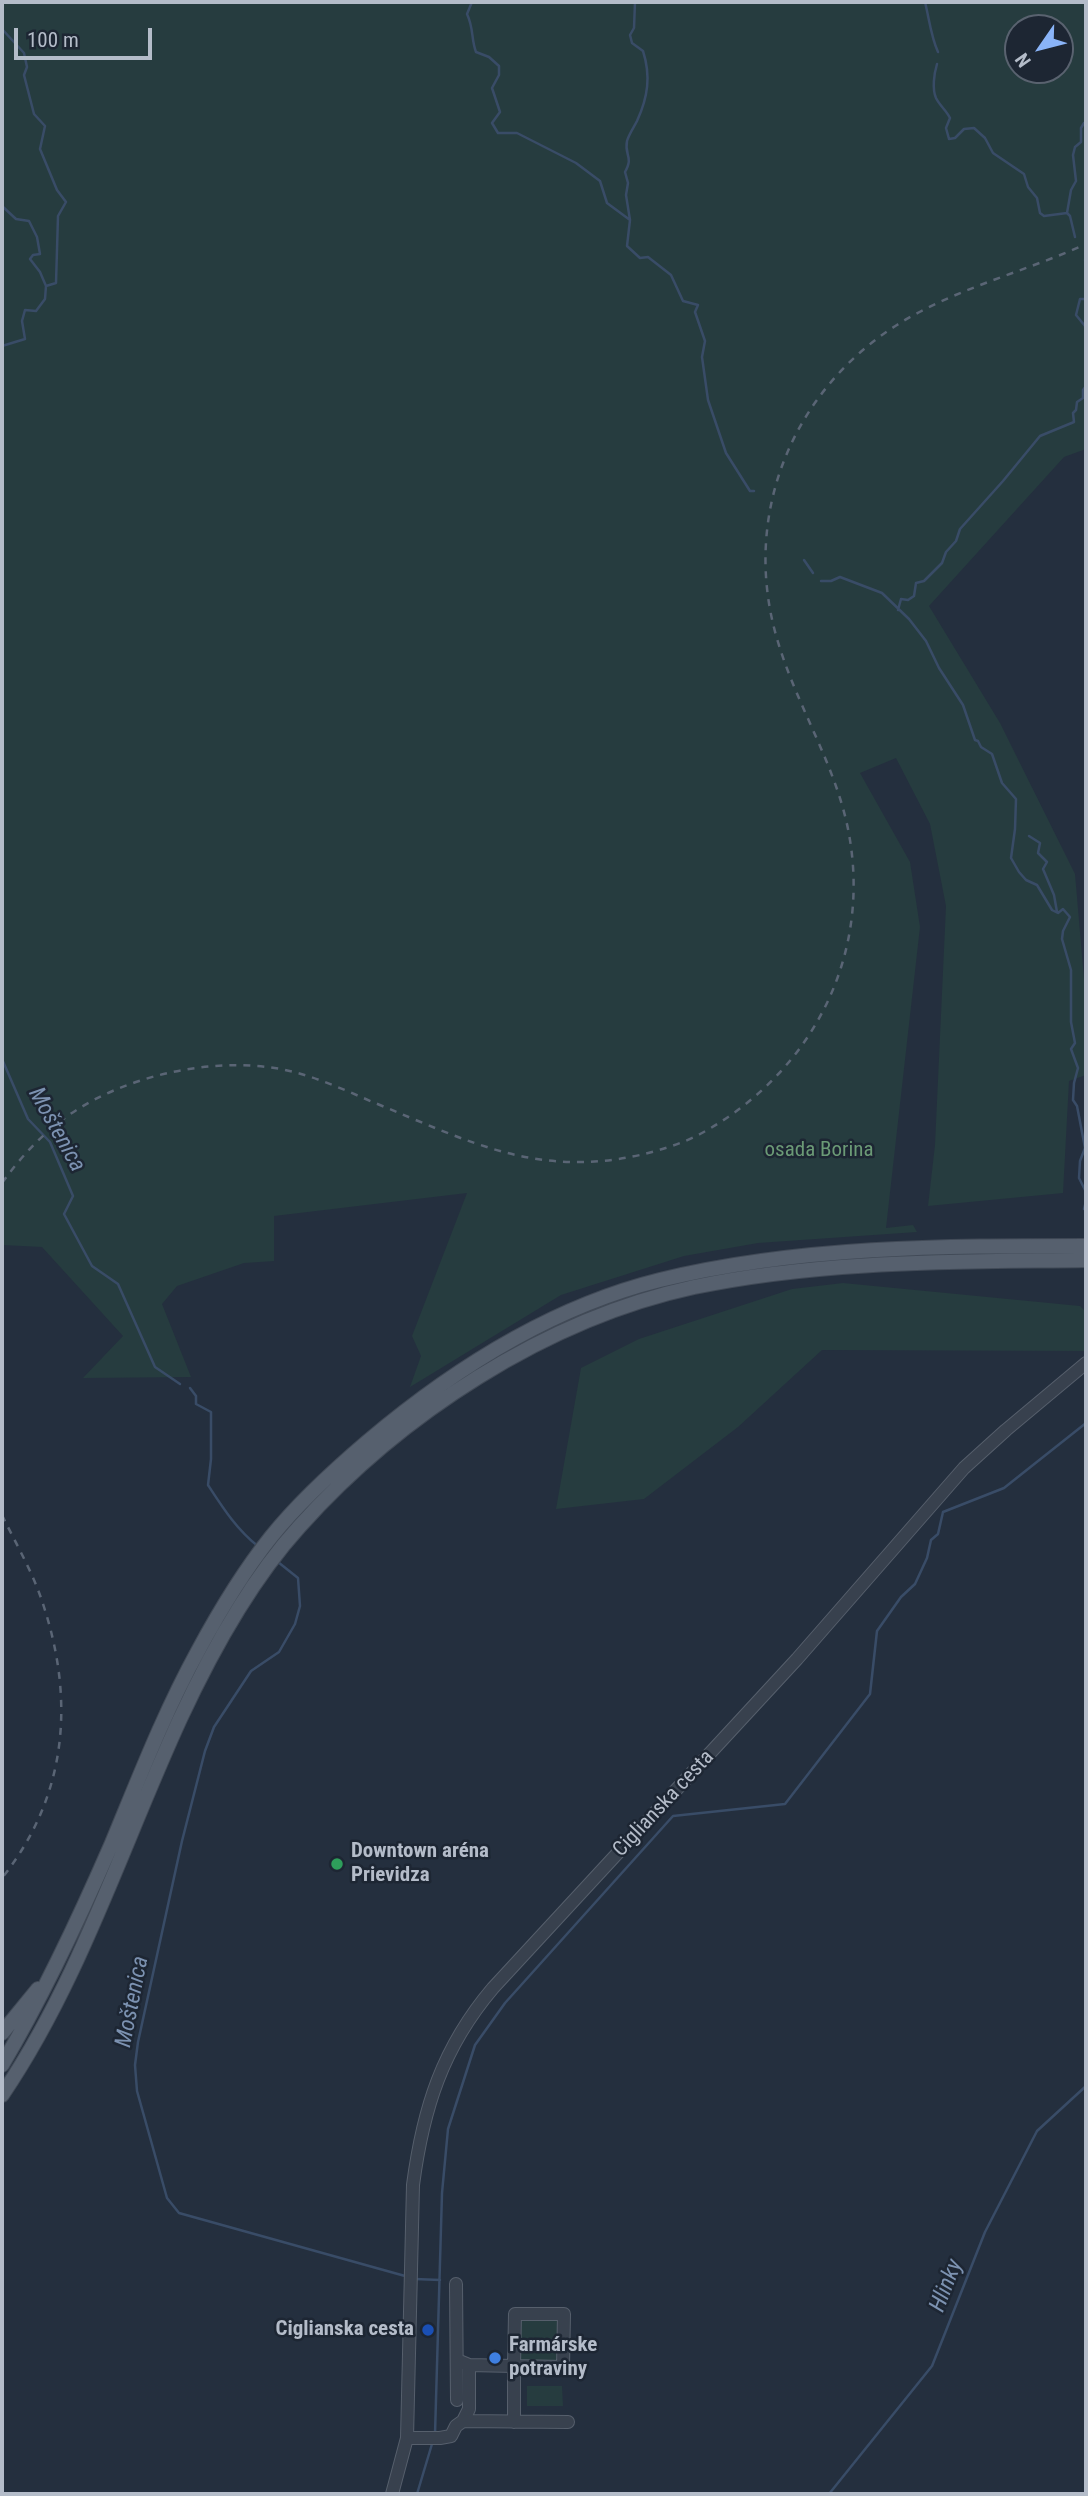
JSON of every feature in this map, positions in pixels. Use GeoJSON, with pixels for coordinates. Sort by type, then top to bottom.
{"type":"FeatureCollection","features":[{"type":"Feature","properties":{"kind":"main road"},"geometry":{"type":"LineString","coordinates":[[2,2095],[61,1991],[107,1892],[180,1720],[271,1537],[312,1492],[393,1420],[459,1371],[521,1335],[604,1298],[655,1281],[798,1256],[908,1249],[1086,1246]]}},
{"type":"Feature","properties":{"kind":"main road"},"geometry":{"type":"LineString","coordinates":[[2,2065],[55,1969],[170,1706],[198,1651],[257,1568],[285,1545],[298,1528],[358,1469],[404,1430],[493,1368],[551,1336],[635,1303],[695,1287],[837,1267],[935,1262],[1086,1260]]}},
{"type":"Feature","properties":{"kind":"main road"},"geometry":{"type":"LineString","coordinates":[[2,2033],[55,1969]]}},
{"type":"Feature","properties":{"kind":"street","name":"Ciglianska cesta"},"geometry":{"type":"LineString","coordinates":[[392,2494],[407,2438],[413,2185],[421,2134],[443,2065],[463,2027],[476,2008],[797,1658],[964,1468],[1086,1363]]}},
{"type":"Feature","properties":{"kind":"street"},"geometry":{"type":"LineString","coordinates":[[407,2438],[451,2436],[463,2421],[468,2409],[456,2284]]}},
{"type":"Feature","properties":{"kind":"street"},"geometry":{"type":"LineString","coordinates":[[463,2362],[514,2366],[564,2367],[564,2315],[515,2314],[514,2366],[514,2422]]}},
{"type":"Feature","properties":{"kind":"street"},"geometry":{"type":"LineString","coordinates":[[457,2400],[463,2362]]}},
{"type":"Feature","properties":{"kind":"street"},"geometry":{"type":"LineString","coordinates":[[463,2421],[568,2423]]}},
{"type":"Feature","properties":{"kind":"green space","name":"osada Borina"},"geometry":{"type":"Polygon","coordinates":[[[2,2],[1086,2],[1086,449],[1064,457],[929,606],[1000,723],[1075,874],[1086,1002],[1086,1075],[1069,1081],[1063,1193],[928,1206],[935,1145],[946,906],[930,824],[896,758],[860,773],[910,862],[920,927],[886,1228],[913,1225],[917,1232],[758,1243],[684,1256],[561,1295],[410,1387],[421,1356],[412,1336],[467,1193],[274,1216],[274,1261],[244,1263],[177,1286],[162,1304],[191,1377],[83,1378],[123,1336],[42,1247],[2,1245],[2,2]]]}},
{"type":"Feature","properties":{"kind":"green space"},"geometry":{"type":"Polygon","coordinates":[[[843,1283],[1080,1306],[1086,1312],[1086,1351],[822,1350],[738,1427],[644,1499],[556,1509],[581,1368],[639,1339],[792,1289],[843,1283]]]}},
{"type":"Feature","properties":{"kind":"green space"},"geometry":{"type":"Polygon","coordinates":[[[523,2318],[556,2320],[560,2323],[559,2360],[555,2364],[523,2362],[518,2358],[519,2324],[523,2318]]]}},
{"type":"Feature","properties":{"kind":"green space"},"geometry":{"type":"Polygon","coordinates":[[[527,2386],[562,2386],[563,2406],[527,2406],[527,2386]]]}},
{"type":"Feature","properties":{"kind":"waterway"},"geometry":{"type":"LineString","coordinates":[[472,2],[467,14],[476,52],[489,57],[499,66],[499,75],[492,88],[500,112],[492,123],[498,133],[517,133],[576,163],[600,181],[607,203],[630,220],[627,246],[640,258],[648,257],[671,275],[683,301],[698,305],[695,312],[705,341],[702,357],[708,400],[726,453],[750,491],[754,491]]}},
{"type":"Feature","properties":{"kind":"waterway"},"geometry":{"type":"LineString","coordinates":[[630,220],[625,172],[629,163],[627,141],[644,103],[648,78],[643,51],[632,43],[630,35],[634,28],[635,2]]}},
{"type":"Feature","properties":{"kind":"waterway"},"geometry":{"type":"LineString","coordinates":[[925,2],[938,52]]}},
{"type":"Feature","properties":{"kind":"waterway"},"geometry":{"type":"LineString","coordinates":[[2,29],[24,53],[27,67],[24,75],[34,114],[45,126],[40,149],[57,190],[66,202],[58,216],[56,283],[46,286],[45,299],[36,311],[25,310],[22,321],[25,339],[2,346]]}},
{"type":"Feature","properties":{"kind":"waterway"},"geometry":{"type":"LineString","coordinates":[[937,64],[934,90],[950,118],[946,128],[949,139],[955,138],[964,129],[974,128],[985,138],[993,153],[1024,174],[1028,187],[1037,198],[1040,213],[1044,216],[1067,213],[1070,216],[1075,237]]}},
{"type":"Feature","properties":{"kind":"waterway"},"geometry":{"type":"LineString","coordinates":[[1067,213],[1071,190],[1076,181],[1073,155],[1075,147],[1081,142],[1081,128],[1084,123]]}},
{"type":"Feature","properties":{"kind":"waterway"},"geometry":{"type":"LineString","coordinates":[[2,206],[16,219],[29,221],[37,237],[40,254],[33,255],[30,259],[46,286]]}},
{"type":"Feature","properties":{"kind":"waterway"},"geometry":{"type":"LineString","coordinates":[[1085,260],[1086,264]]}},
{"type":"Feature","properties":{"kind":"waterway"},"geometry":{"type":"LineString","coordinates":[[1086,299],[1080,299],[1076,315],[1085,326],[1086,335]]}},
{"type":"Feature","properties":{"kind":"waterway"},"geometry":{"type":"LineString","coordinates":[[898,610],[901,599],[908,600],[914,596],[916,583],[924,581],[942,563],[960,529],[1040,436],[1074,422],[1073,413],[1077,402],[1083,398],[1086,386]]}},
{"type":"Feature","properties":{"kind":"waterway"},"geometry":{"type":"LineString","coordinates":[[804,560],[813,573]]}},
{"type":"Feature","properties":{"kind":"waterway"},"geometry":{"type":"LineString","coordinates":[[821,581],[840,577],[882,593],[909,619],[926,641],[939,668],[963,705],[975,740],[992,754],[1002,783],[1016,799],[1011,858],[1026,880],[1037,885],[1052,910],[1058,913],[1063,909],[1070,917],[1062,939],[1071,970],[1071,1022],[1075,1043],[1071,1049],[1078,1068],[1073,1100],[1077,1106],[1085,1148],[1080,1161],[1079,1178],[1086,1192]]}},
{"type":"Feature","properties":{"kind":"waterway"},"geometry":{"type":"LineString","coordinates":[[1029,836],[1040,843],[1038,853],[1047,862],[1043,869],[1054,895],[1057,912]]}},
{"type":"Feature","properties":{"kind":"waterway","name":"Moštenica"},"geometry":{"type":"LineString","coordinates":[[2,1059],[28,1119],[50,1142],[73,1196],[64,1214],[92,1266],[118,1284],[155,1367],[180,1384]]}},
{"type":"Feature","properties":{"kind":"waterway"},"geometry":{"type":"LineString","coordinates":[[1084,1209],[1086,1201]]}},
{"type":"Feature","properties":{"kind":"waterway","name":"Moštenica"},"geometry":{"type":"LineString","coordinates":[[190,1388],[196,1396],[196,1404],[211,1412],[208,1485],[237,1526],[259,1547]]}},
{"type":"Feature","properties":{"kind":"waterway"},"geometry":{"type":"LineString","coordinates":[[435,2434],[442,2193],[448,2129],[475,2045],[505,2003],[673,1816],[785,1804],[870,1694],[877,1631],[901,1597],[915,1584],[927,1558],[931,1540],[938,1534],[943,1512],[1004,1488],[1086,1423]]}},
{"type":"Feature","properties":{"kind":"waterway","name":"Moštenica"},"geometry":{"type":"LineString","coordinates":[[278,1562],[298,1578],[300,1606],[295,1624],[279,1652],[251,1671],[214,1727],[205,1751],[182,1841],[138,2042],[135,2065],[137,2091],[167,2198],[179,2213],[405,2276]]}},
{"type":"Feature","properties":{"kind":"waterway","name":"Hlinky"},"geometry":{"type":"LineString","coordinates":[[829,2494],[932,2366],[985,2232],[1037,2131],[1086,2086]]}},
{"type":"Feature","properties":{"kind":"waterway","name":"Moštenica"},"geometry":{"type":"LineString","coordinates":[[415,2279],[440,2280]]}},
{"type":"Feature","properties":{"kind":"waterway","name":"Moštenica"},"geometry":{"type":"LineString","coordinates":[[417,2494],[432,2444]]}},
{"type":"Feature","properties":{"kind":"railway"},"geometry":{"type":"LineString","coordinates":[[2,1183],[45,1134],[95,1099],[136,1082],[201,1067],[234,1065],[295,1072],[472,1142],[535,1159],[568,1162],[603,1161],[664,1148],[702,1133],[741,1108],[775,1077],[804,1043],[826,1005],[842,964],[851,921],[853,875],[848,829],[842,805],[786,666],[768,599],[765,556],[769,514],[779,474],[795,435],[817,399],[845,367],[878,338],[902,322],[953,296],[1086,244]]}},
{"type":"Feature","properties":{"kind":"railway"},"geometry":{"type":"LineString","coordinates":[[2,1515],[41,1598],[59,1671],[61,1708],[53,1778],[41,1813],[24,1846],[2,1878]]}},
{"type":"Feature","properties":{"kind":"place","name":"Downtown aréna Prievidza"},"geometry":{"type":"Point","coordinates":[337,1864]}},
{"type":"Feature","properties":{"kind":"place","name":"Ciglianska cesta"},"geometry":{"type":"Point","coordinates":[428,2330]}},
{"type":"Feature","properties":{"kind":"place","name":"Farmárske potraviny"},"geometry":{"type":"Point","coordinates":[495,2358]}}]}
